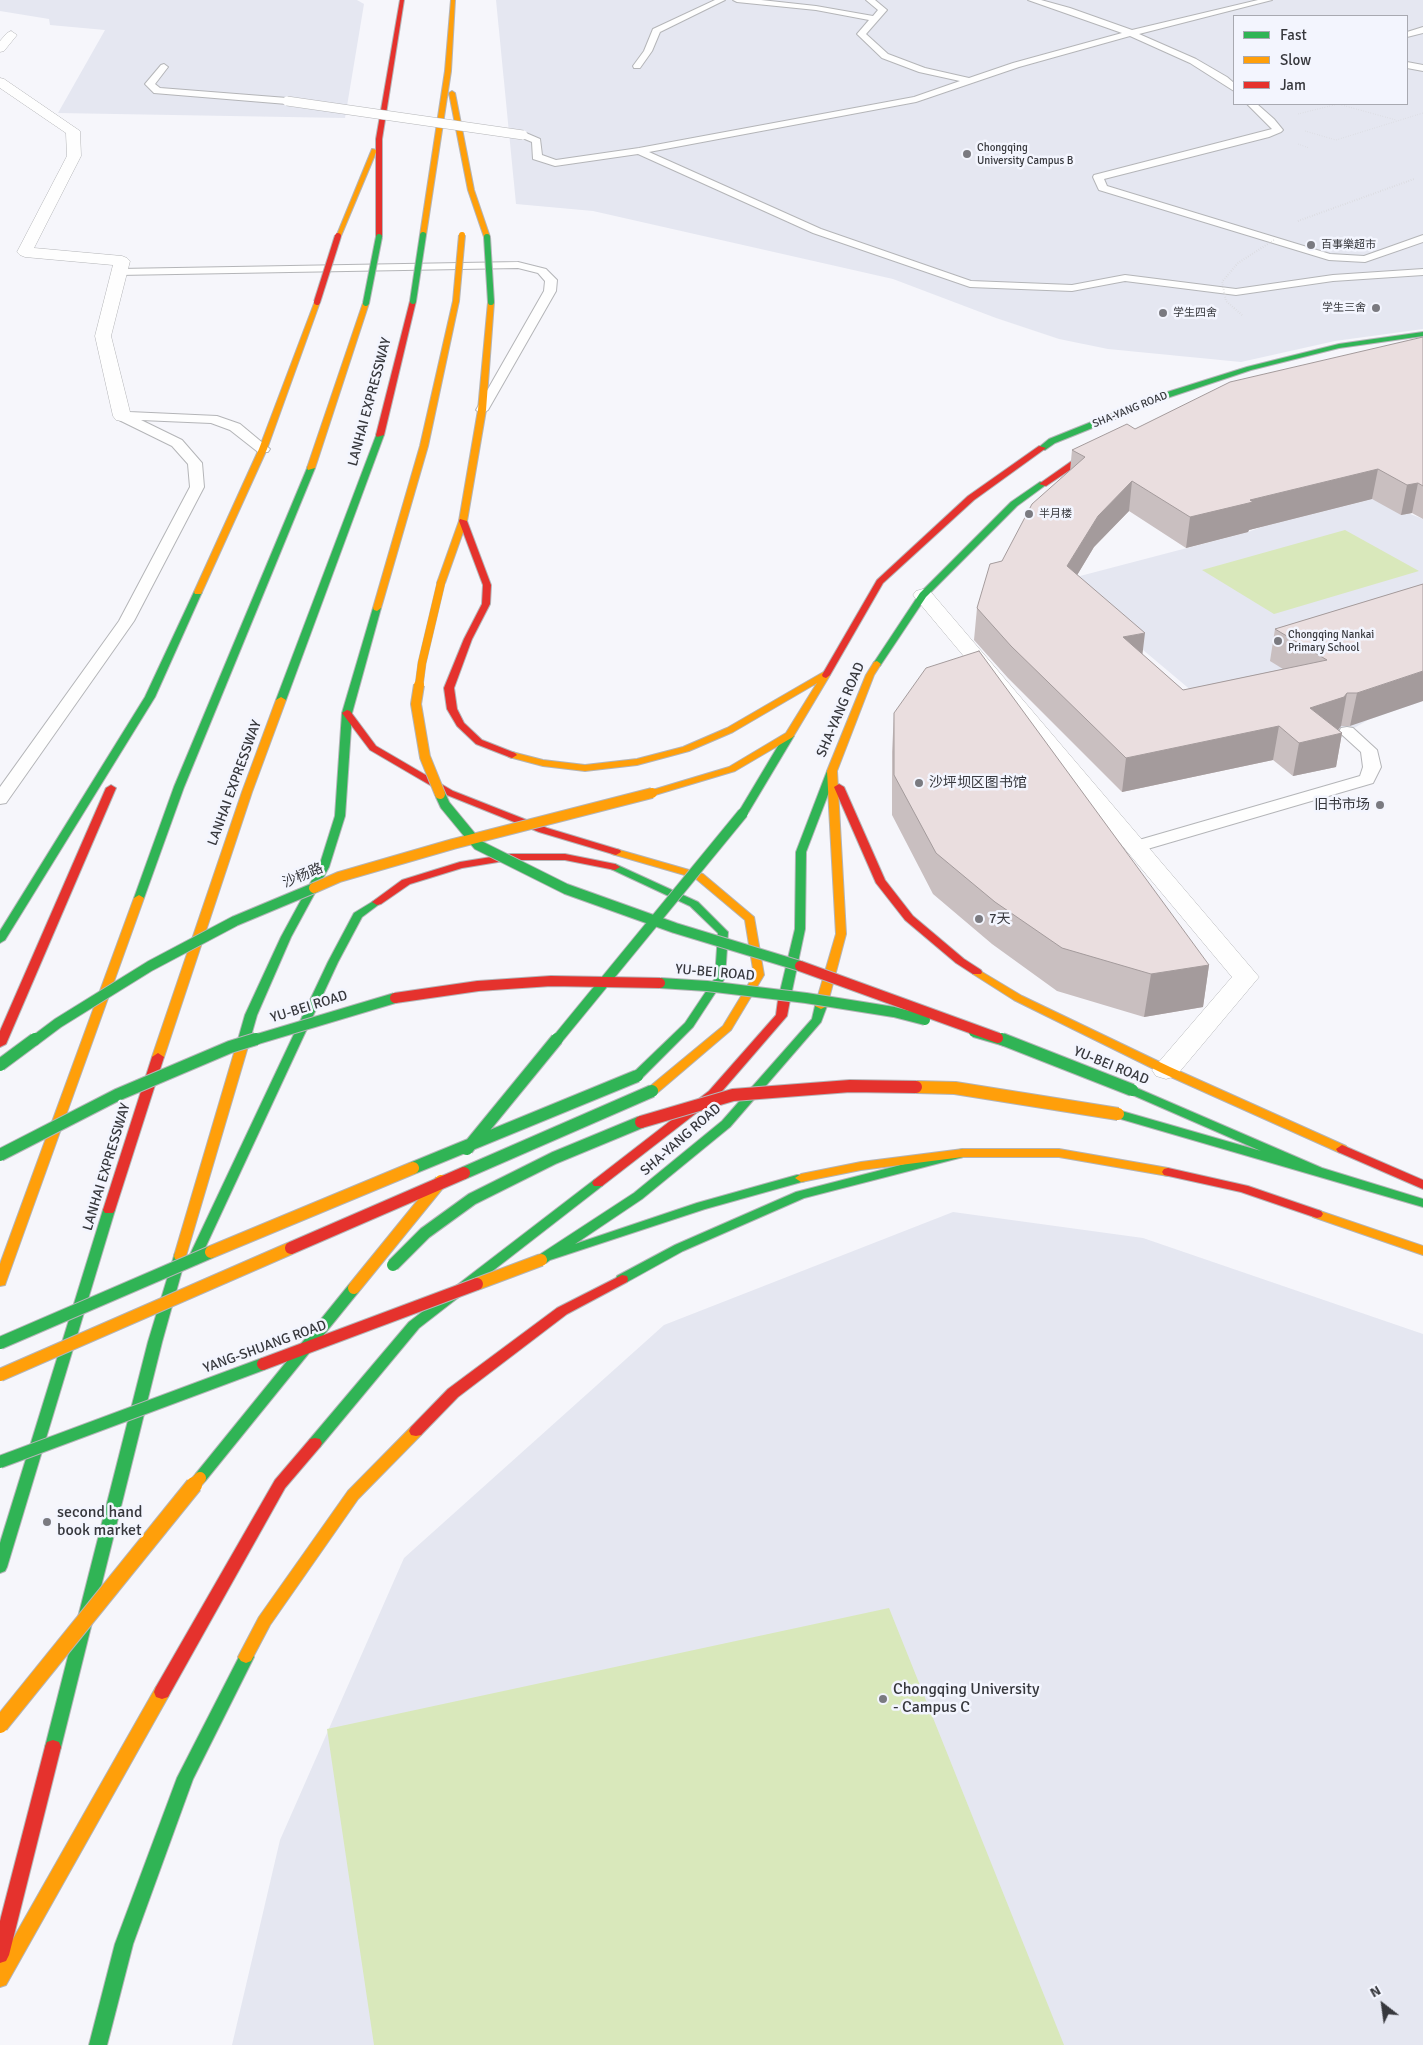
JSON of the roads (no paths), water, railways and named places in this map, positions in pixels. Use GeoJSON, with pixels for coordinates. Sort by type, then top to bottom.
{"type":"FeatureCollection","features":[{"type":"Feature","properties":{"kind":"main road"},"geometry":{"type":"LineString","coordinates":[[0,1282],[179,786],[319,448],[366,303],[379,237],[378,140],[402,0]]}},
{"type":"Feature","properties":{"kind":"main road","name":"LANHAI EXPRESSWAY"},"geometry":{"type":"LineString","coordinates":[[0,1566],[128,1147],[247,792],[377,446],[413,301],[448,71],[453,0]]}},
{"type":"Feature","properties":{"kind":"main road"},"geometry":{"type":"LineString","coordinates":[[448,71],[470,190],[487,237],[491,302],[482,410],[463,521],[441,583],[422,663],[416,704],[425,757],[445,805],[478,845],[566,889],[675,928],[815,971],[998,1038]]}},
{"type":"Feature","properties":{"kind":"main road"},"geometry":{"type":"LineString","coordinates":[[0,1044],[150,697],[263,449],[317,302],[338,236],[378,140]]}},
{"type":"Feature","properties":{"kind":"main road"},"geometry":{"type":"LineString","coordinates":[[467,208],[470,190]]}},
{"type":"Feature","properties":{"kind":"main road"},"geometry":{"type":"LineString","coordinates":[[0,1955],[155,1342],[251,1015],[286,937],[324,867],[340,816],[347,713],[424,446],[456,302],[463,231]]}},
{"type":"Feature","properties":{"kind":"main road","name":"SHA-YANG ROAD"},"geometry":{"type":"LineString","coordinates":[[652,793],[732,769],[790,735],[880,582],[971,498],[1052,441],[1164,396],[1249,368],[1339,346],[1423,334]]}},
{"type":"Feature","properties":{"kind":"main road","name":"SHA-YANG ROAD"},"geometry":{"type":"LineString","coordinates":[[541,1260],[638,1196],[726,1124],[817,1020],[841,934],[832,771],[870,675],[923,595],[1014,504],[1089,453],[1114,442]]}},
{"type":"Feature","properties":{"kind":"main road"},"geometry":{"type":"LineString","coordinates":[[463,521],[487,585],[486,604],[468,639],[449,688],[451,702],[460,724],[479,742],[506,754],[542,763],[585,768],[637,762],[686,749],[730,730],[828,673]]}},
{"type":"Feature","properties":{"kind":"main road"},"geometry":{"type":"LineString","coordinates":[[0,940],[150,697]]}},
{"type":"Feature","properties":{"kind":"main road"},"geometry":{"type":"LineString","coordinates":[[0,1375],[652,1091],[727,1028],[759,975],[750,919],[699,876],[543,830],[450,793],[373,748],[347,713]]}},
{"type":"Feature","properties":{"kind":"main road"},"geometry":{"type":"LineString","coordinates":[[0,1725],[528,1073],[743,813],[790,735]]}},
{"type":"Feature","properties":{"kind":"main road"},"geometry":{"type":"LineString","coordinates":[[832,771],[880,881],[909,918],[960,961],[1018,998],[1166,1070],[1423,1184]]}},
{"type":"Feature","properties":{"kind":"main road"},"geometry":{"type":"LineString","coordinates":[[0,1980],[280,1484],[414,1325],[712,1094],[781,1016],[800,929],[801,852],[832,771]]}},
{"type":"Feature","properties":{"kind":"main road","name":"沙杨路"},"geometry":{"type":"LineString","coordinates":[[0,1065],[58,1023],[150,966],[236,921],[339,877],[453,844],[652,793]]}},
{"type":"Feature","properties":{"kind":"main road"},"geometry":{"type":"LineString","coordinates":[[0,1343],[241,1239],[637,1076],[689,1025],[720,978],[723,932],[694,904],[620,868],[564,857],[510,857],[468,863],[406,882],[358,916],[333,962],[155,1342]]}},
{"type":"Feature","properties":{"kind":"main road","name":"YU-BEI ROAD"},"geometry":{"type":"LineString","coordinates":[[0,1155],[117,1095],[230,1047],[386,999],[478,986],[552,981],[632,982],[707,986],[806,998],[894,1012],[998,1038],[1132,1090],[1318,1171],[1423,1203]]}},
{"type":"Feature","properties":{"kind":"main road"},"geometry":{"type":"LineString","coordinates":[[384,1275],[425,1233],[472,1199],[554,1158],[640,1122],[733,1096],[850,1086],[955,1088],[1118,1114],[1318,1171]]}},
{"type":"Feature","properties":{"kind":"main road"},"geometry":{"type":"LineString","coordinates":[[541,1260],[701,1206],[787,1181],[861,1166],[963,1154],[1059,1153],[1150,1168],[1244,1189],[1423,1251]]}},
{"type":"Feature","properties":{"kind":"main road"},"geometry":{"type":"LineString","coordinates":[[98,2045],[124,1944],[185,1778],[264,1621],[353,1495],[454,1393],[562,1311],[679,1248],[800,1195],[963,1154]]}},
{"type":"Feature","properties":{"kind":"main road","name":"YANG-SHUANG ROAD"},"geometry":{"type":"LineString","coordinates":[[0,1462],[541,1260]]}},
{"type":"Feature","properties":{"kind":"main road"},"geometry":{"type":"LineString","coordinates":[[280,1381],[363,1296]]}},
{"type":"Feature","properties":{"kind":"street"},"geometry":{"type":"LineString","coordinates":[[0,48],[11,35]]}},
{"type":"Feature","properties":{"kind":"street"},"geometry":{"type":"LineString","coordinates":[[0,82],[73,131],[74,156],[26,252],[121,267],[103,336],[122,416]]}},
{"type":"Feature","properties":{"kind":"street"},"geometry":{"type":"LineString","coordinates":[[923,595],[1138,846],[1246,977],[1166,1070]]}},
{"type":"Feature","properties":{"kind":"lane"},"geometry":{"type":"LineString","coordinates":[[637,66],[648,51],[656,31],[721,0]]}},
{"type":"Feature","properties":{"kind":"lane"},"geometry":{"type":"LineString","coordinates":[[737,0],[816,8],[876,20]]}},
{"type":"Feature","properties":{"kind":"lane"},"geometry":{"type":"LineString","coordinates":[[870,0],[883,10],[862,34],[885,56],[922,70],[970,81]]}},
{"type":"Feature","properties":{"kind":"lane"},"geometry":{"type":"LineString","coordinates":[[1032,0],[1067,10],[1131,33],[1193,61],[1224,79],[1233,87]]}},
{"type":"Feature","properties":{"kind":"lane"},"geometry":{"type":"LineString","coordinates":[[164,67],[150,84],[157,91],[287,101],[523,135],[537,141],[537,157],[554,162],[639,151],[916,98],[1016,65],[1131,33],[1268,0]]}},
{"type":"Feature","properties":{"kind":"lane"},"geometry":{"type":"LineString","coordinates":[[1408,35],[1423,30]]}},
{"type":"Feature","properties":{"kind":"lane"},"geometry":{"type":"LineString","coordinates":[[1408,65],[1423,68]]}},
{"type":"Feature","properties":{"kind":"lane"},"geometry":{"type":"LineString","coordinates":[[1224,79],[1233,77]]}},
{"type":"Feature","properties":{"kind":"lane"},"geometry":{"type":"LineString","coordinates":[[1253,105],[1278,130],[1266,135],[1098,177],[1102,188],[1329,257],[1365,259],[1423,238]]}},
{"type":"Feature","properties":{"kind":"lane"},"geometry":{"type":"LineString","coordinates":[[639,151],[817,231],[890,258],[970,284],[1072,288],[1125,278],[1236,292],[1333,278],[1423,272]]}},
{"type":"Feature","properties":{"kind":"lane"},"geometry":{"type":"LineString","coordinates":[[121,267],[518,265],[542,271],[551,280],[550,291],[482,410]]}},
{"type":"Feature","properties":{"kind":"lane"},"geometry":{"type":"LineString","coordinates":[[122,416],[212,419],[235,426],[263,449]]}},
{"type":"Feature","properties":{"kind":"lane"},"geometry":{"type":"LineString","coordinates":[[0,799],[126,621],[197,488],[195,463],[177,442],[122,416]]}},
{"type":"Feature","properties":{"kind":"lane"},"geometry":{"type":"LineString","coordinates":[[1138,846],[1366,779],[1372,766],[1369,750],[1347,732]]}},
{"type":"Feature","properties":{"kind":"place","name":"Chongqing University Campus B"},"geometry":{"type":"Point","coordinates":[967,154]}},
{"type":"Feature","properties":{"kind":"place","name":"百事樂超市"},"geometry":{"type":"Point","coordinates":[1311,245]}},
{"type":"Feature","properties":{"kind":"place","name":"学生三舍"},"geometry":{"type":"Point","coordinates":[1376,308]}},
{"type":"Feature","properties":{"kind":"place","name":"学生四舍"},"geometry":{"type":"Point","coordinates":[1163,313]}},
{"type":"Feature","properties":{"kind":"place","name":"半月楼"},"geometry":{"type":"Point","coordinates":[1029,514]}},
{"type":"Feature","properties":{"kind":"place","name":"Chongqing Nankai Primary School"},"geometry":{"type":"Point","coordinates":[1278,641]}},
{"type":"Feature","properties":{"kind":"place","name":"沙坪坝区图书馆"},"geometry":{"type":"Point","coordinates":[919,783]}},
{"type":"Feature","properties":{"kind":"place","name":"旧书市场"},"geometry":{"type":"Point","coordinates":[1380,805]}},
{"type":"Feature","properties":{"kind":"place","name":"7天"},"geometry":{"type":"Point","coordinates":[979,919]}},
{"type":"Feature","properties":{"kind":"place","name":"second hand book market"},"geometry":{"type":"Point","coordinates":[47,1522]}},
{"type":"Feature","properties":{"kind":"place","name":"Chongqing University - Campus C"},"geometry":{"type":"Point","coordinates":[883,1699]}}]}
